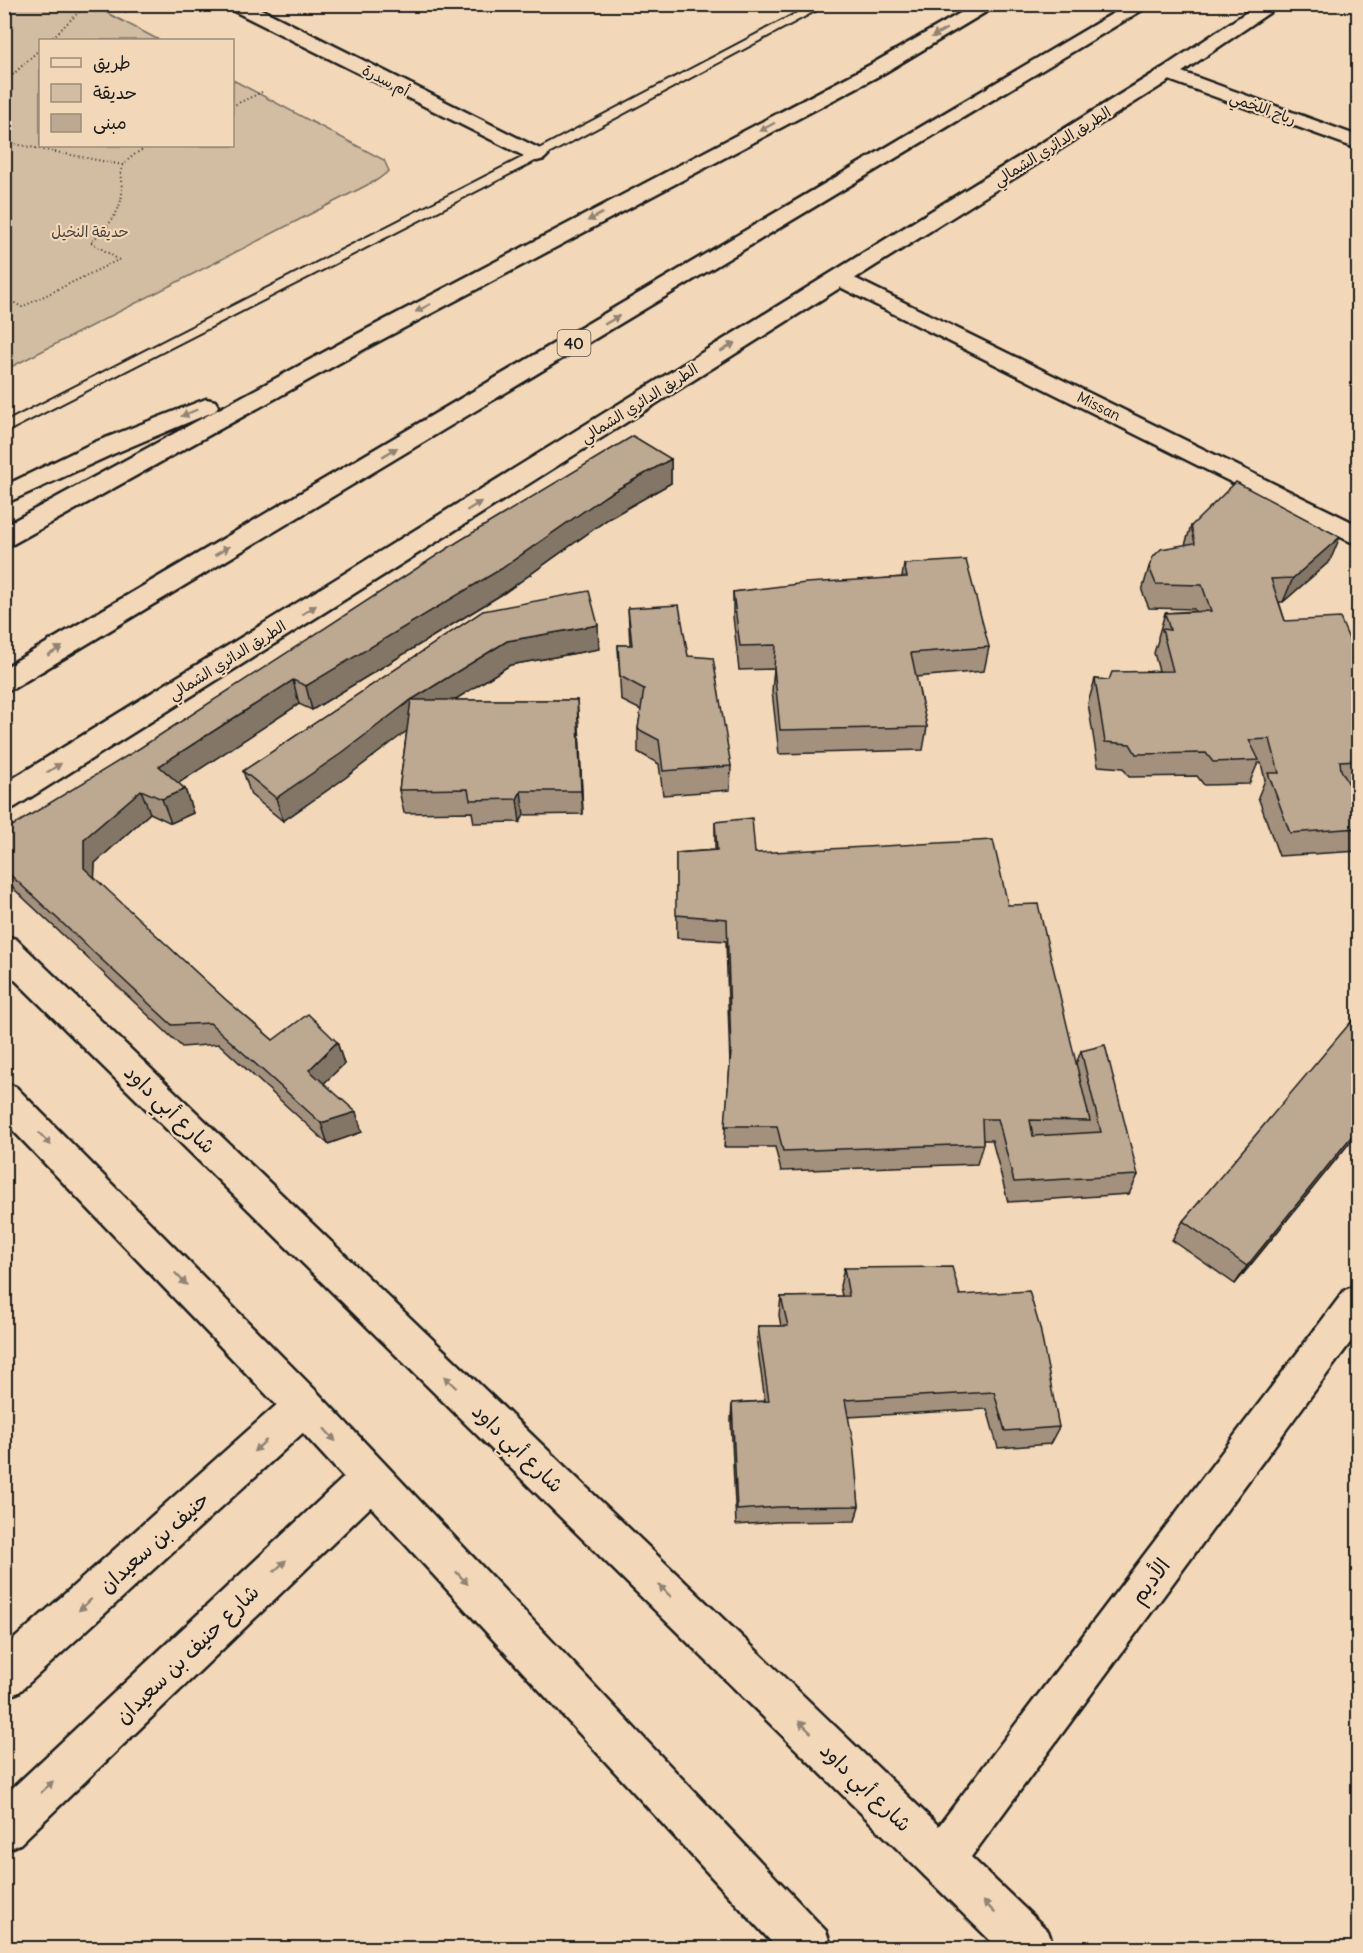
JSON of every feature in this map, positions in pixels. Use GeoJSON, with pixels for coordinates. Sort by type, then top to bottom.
{"type":"FeatureCollection","features":[{"type":"Feature","properties":{"kind":"main road","name":"أم سدرة"},"geometry":{"type":"LineString","coordinates":[[236,4],[537,155]]}},
{"type":"Feature","properties":{"kind":"main road"},"geometry":{"type":"LineString","coordinates":[[4,538],[360,342],[877,69],[990,4]]}},
{"type":"Feature","properties":{"kind":"main road","name":"40"},"geometry":{"type":"LineString","coordinates":[[4,681],[1143,4]]}},
{"type":"Feature","properties":{"kind":"main road","name":"الطريق الدائري الشمالي"},"geometry":{"type":"LineString","coordinates":[[4,800],[1168,73],[1273,4]]}},
{"type":"Feature","properties":{"kind":"main road","name":"رباح اللخمي"},"geometry":{"type":"LineString","coordinates":[[1168,73],[1359,143]]}},
{"type":"Feature","properties":{"kind":"main road","name":"Missan"},"geometry":{"type":"LineString","coordinates":[[840,278],[1359,535]]}},
{"type":"Feature","properties":{"kind":"main road"},"geometry":{"type":"LineString","coordinates":[[4,496],[104,448],[360,342]]}},
{"type":"Feature","properties":{"kind":"main road","name":"شارع أبي داود"},"geometry":{"type":"LineString","coordinates":[[4,948],[1031,1948]]}},
{"type":"Feature","properties":{"kind":"main road"},"geometry":{"type":"LineString","coordinates":[[4,1097],[304,1406],[370,1480],[810,1948]]}},
{"type":"Feature","properties":{"kind":"main road","name":"الأديم"},"geometry":{"type":"LineString","coordinates":[[941,1860],[1359,1302]]}},
{"type":"Feature","properties":{"kind":"main road","name":"حنيف بن سعيدان"},"geometry":{"type":"LineString","coordinates":[[4,1677],[304,1406]]}},
{"type":"Feature","properties":{"kind":"main road","name":"شارع حنيف بن سعيدان"},"geometry":{"type":"LineString","coordinates":[[4,1828],[370,1480]]}},
{"type":"Feature","properties":{"kind":"lane"},"geometry":{"type":"LineString","coordinates":[[4,429],[537,155],[823,4]]}},
{"type":"Feature","properties":{"kind":"path"},"geometry":{"type":"LineString","coordinates":[[51,39],[87,4]]}},
{"type":"Feature","properties":{"kind":"path"},"geometry":{"type":"LineString","coordinates":[[125,12],[144,4]]}},
{"type":"Feature","properties":{"kind":"path"},"geometry":{"type":"LineString","coordinates":[[4,83],[39,50]]}},
{"type":"Feature","properties":{"kind":"path"},"geometry":{"type":"LineString","coordinates":[[234,105],[264,91]]}},
{"type":"Feature","properties":{"kind":"path"},"geometry":{"type":"LineString","coordinates":[[4,142],[123,165]]}},
{"type":"Feature","properties":{"kind":"path"},"geometry":{"type":"LineString","coordinates":[[4,297],[22,307],[119,260],[91,242],[101,233],[119,209],[123,193],[120,174],[123,165],[146,147]]}},
{"type":"Feature","properties":{"kind":"green space","name":"حديقة النخيل"},"geometry":{"type":"Polygon","coordinates":[[[5,4],[92,5],[157,39],[39,39],[39,147],[234,147],[234,81],[384,160],[389,171],[377,180],[5,370],[5,4]]]}},
{"type":"Feature","properties":{"kind":"building"},"geometry":{"type":"Polygon","coordinates":[[[633,436],[671,459],[607,495],[501,569],[306,686],[293,680],[159,766],[185,789],[162,799],[141,790],[84,839],[84,868],[225,999],[273,1040],[308,1014],[337,1042],[309,1070],[356,1112],[321,1123],[210,1023],[172,1025],[4,869],[4,831],[140,748],[459,541],[633,436]]]}},
{"type":"Feature","properties":{"kind":"building"},"geometry":{"type":"Polygon","coordinates":[[[1236,482],[1340,537],[1293,578],[1271,579],[1285,621],[1340,618],[1355,653],[1359,653],[1359,760],[1340,761],[1341,770],[1359,802],[1359,828],[1290,833],[1268,773],[1279,773],[1270,739],[1249,740],[1259,760],[1213,762],[1206,753],[1136,754],[1130,744],[1105,742],[1095,679],[1109,680],[1112,672],[1173,671],[1162,629],[1170,630],[1165,613],[1211,611],[1202,585],[1156,584],[1149,567],[1153,557],[1161,549],[1195,543],[1191,526],[1236,482]]]}},
{"type":"Feature","properties":{"kind":"building"},"geometry":{"type":"Polygon","coordinates":[[[966,560],[989,647],[911,653],[927,727],[780,730],[774,667],[776,645],[740,646],[733,592],[806,583],[907,577],[904,564],[966,560]]]}},
{"type":"Feature","properties":{"kind":"building"},"geometry":{"type":"Polygon","coordinates":[[[589,591],[598,625],[507,641],[411,700],[339,755],[276,798],[243,771],[483,611],[589,591]]]}},
{"type":"Feature","properties":{"kind":"building"},"geometry":{"type":"Polygon","coordinates":[[[679,605],[688,656],[713,658],[731,766],[663,771],[659,740],[638,729],[644,689],[620,676],[618,645],[632,645],[628,608],[679,605]]]}},
{"type":"Feature","properties":{"kind":"building"},"geometry":{"type":"Polygon","coordinates":[[[411,700],[577,700],[581,791],[521,791],[517,799],[470,800],[468,789],[399,790],[411,700]]]}},
{"type":"Feature","properties":{"kind":"building"},"geometry":{"type":"Polygon","coordinates":[[[752,818],[755,853],[993,840],[1008,905],[1038,904],[1090,1121],[1030,1120],[1033,1136],[1101,1132],[1081,1051],[1105,1045],[1138,1175],[1014,1182],[998,1119],[982,1119],[983,1144],[783,1151],[777,1126],[725,1126],[731,1052],[727,919],[676,915],[676,853],[717,850],[715,822],[752,818]]]}},
{"type":"Feature","properties":{"kind":"building"},"geometry":{"type":"Polygon","coordinates":[[[1356,1016],[1359,1018],[1359,1127],[1247,1266],[1183,1221],[1356,1016]]]}},
{"type":"Feature","properties":{"kind":"building"},"geometry":{"type":"Polygon","coordinates":[[[952,1267],[960,1295],[1029,1291],[1040,1328],[1059,1427],[1005,1431],[994,1392],[845,1400],[853,1442],[859,1506],[737,1510],[732,1403],[769,1401],[758,1326],[788,1326],[781,1297],[849,1296],[844,1268],[952,1267]]]}}]}
